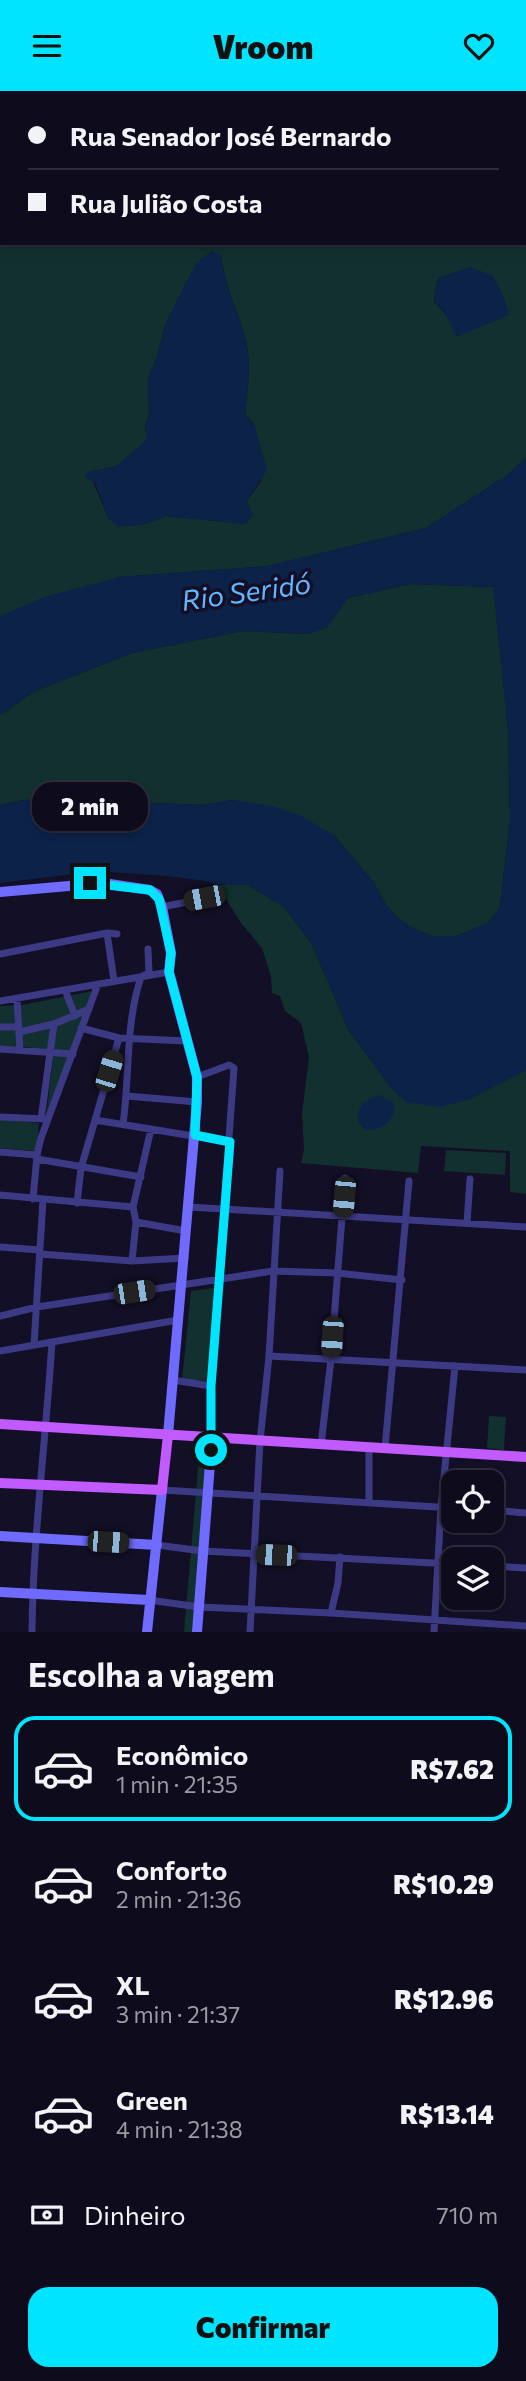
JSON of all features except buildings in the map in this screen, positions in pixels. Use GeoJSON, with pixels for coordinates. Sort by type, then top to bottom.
{"type":"FeatureCollection","features":[{"type":"Feature","properties":{"kind":"main road"},"geometry":{"type":"LineString","coordinates":[[0,892],[103,883],[150,890],[156,894],[162,907],[171,953],[169,972],[197,1077],[185,1258],[147,1632]]}},
{"type":"Feature","properties":{"kind":"main road"},"geometry":{"type":"LineString","coordinates":[[0,1424],[526,1457]]}},
{"type":"Feature","properties":{"kind":"main road"},"geometry":{"type":"LineString","coordinates":[[197,1632],[212,1438]]}},
{"type":"Feature","properties":{"kind":"main road"},"geometry":{"type":"LineString","coordinates":[[0,1483],[162,1490]]}},
{"type":"Feature","properties":{"kind":"main road"},"geometry":{"type":"LineString","coordinates":[[0,1536],[156,1545]]}},
{"type":"Feature","properties":{"kind":"main road"},"geometry":{"type":"LineString","coordinates":[[0,1592],[149,1600]]}},
{"type":"Feature","properties":{"kind":"street"},"geometry":{"type":"LineString","coordinates":[[162,907],[211,897]]}},
{"type":"Feature","properties":{"kind":"street"},"geometry":{"type":"LineString","coordinates":[[0,954],[107,933],[117,934]]}},
{"type":"Feature","properties":{"kind":"street"},"geometry":{"type":"LineString","coordinates":[[107,933],[114,981]]}},
{"type":"Feature","properties":{"kind":"street"},"geometry":{"type":"LineString","coordinates":[[123,1124],[131,1015],[141,977],[149,973],[148,949]]}},
{"type":"Feature","properties":{"kind":"street"},"geometry":{"type":"LineString","coordinates":[[0,1001],[169,972]]}},
{"type":"Feature","properties":{"kind":"street"},"geometry":{"type":"LineString","coordinates":[[45,1119],[73,1054],[98,984]]}},
{"type":"Feature","properties":{"kind":"street"},"geometry":{"type":"LineString","coordinates":[[65,990],[75,1016]]}},
{"type":"Feature","properties":{"kind":"street"},"geometry":{"type":"LineString","coordinates":[[17,999],[20,1050]]}},
{"type":"Feature","properties":{"kind":"street"},"geometry":{"type":"LineString","coordinates":[[0,1027],[19,1029],[54,1024],[90,1009]]}},
{"type":"Feature","properties":{"kind":"street"},"geometry":{"type":"LineString","coordinates":[[33,1199],[37,1157],[45,1119],[54,1024]]}},
{"type":"Feature","properties":{"kind":"street"},"geometry":{"type":"LineString","coordinates":[[81,1028],[119,1038],[187,1041]]}},
{"type":"Feature","properties":{"kind":"street"},"geometry":{"type":"LineString","coordinates":[[77,1203],[80,1168],[119,1038]]}},
{"type":"Feature","properties":{"kind":"street"},"geometry":{"type":"LineString","coordinates":[[0,1049],[73,1054]]}},
{"type":"Feature","properties":{"kind":"street"},"geometry":{"type":"LineString","coordinates":[[197,1077],[232,1065],[234,1070],[211,1386],[212,1438]]}},
{"type":"Feature","properties":{"kind":"street"},"geometry":{"type":"LineString","coordinates":[[127,1095],[197,1102]]}},
{"type":"Feature","properties":{"kind":"street"},"geometry":{"type":"LineString","coordinates":[[0,1117],[45,1119]]}},
{"type":"Feature","properties":{"kind":"street"},"geometry":{"type":"LineString","coordinates":[[95,1120],[230,1142]]}},
{"type":"Feature","properties":{"kind":"street"},"geometry":{"type":"LineString","coordinates":[[132,1261],[136,1222],[133,1207],[152,1129]]}},
{"type":"Feature","properties":{"kind":"street"},"geometry":{"type":"LineString","coordinates":[[0,1152],[141,1177]]}},
{"type":"Feature","properties":{"kind":"street"},"geometry":{"type":"LineString","coordinates":[[250,1632],[260,1441],[269,1356],[280,1171]]}},
{"type":"Feature","properties":{"kind":"street"},"geometry":{"type":"LineString","coordinates":[[321,1445],[331,1359],[345,1178]]}},
{"type":"Feature","properties":{"kind":"street"},"geometry":{"type":"LineString","coordinates":[[467,1223],[470,1179]]}},
{"type":"Feature","properties":{"kind":"street"},"geometry":{"type":"LineString","coordinates":[[385,1448],[409,1181]]}},
{"type":"Feature","properties":{"kind":"street"},"geometry":{"type":"LineString","coordinates":[[0,1195],[133,1207]]}},
{"type":"Feature","properties":{"kind":"street"},"geometry":{"type":"LineString","coordinates":[[34,1345],[43,1200]]}},
{"type":"Feature","properties":{"kind":"street"},"geometry":{"type":"LineString","coordinates":[[188,1207],[526,1227]]}},
{"type":"Feature","properties":{"kind":"street"},"geometry":{"type":"LineString","coordinates":[[136,1222],[186,1231]]}},
{"type":"Feature","properties":{"kind":"street"},"geometry":{"type":"LineString","coordinates":[[0,1247],[132,1261],[185,1258]]}},
{"type":"Feature","properties":{"kind":"street"},"geometry":{"type":"LineString","coordinates":[[0,1316],[37,1307],[273,1271],[337,1273],[402,1280]]}},
{"type":"Feature","properties":{"kind":"street"},"geometry":{"type":"LineString","coordinates":[[0,1351],[178,1320]]}},
{"type":"Feature","properties":{"kind":"street"},"geometry":{"type":"LineString","coordinates":[[32,1632],[35,1538],[47,1427],[52,1342]]}},
{"type":"Feature","properties":{"kind":"street"},"geometry":{"type":"LineString","coordinates":[[269,1356],[526,1370]]}},
{"type":"Feature","properties":{"kind":"street"},"geometry":{"type":"LineString","coordinates":[[445,1470],[455,1366]]}},
{"type":"Feature","properties":{"kind":"street"},"geometry":{"type":"LineString","coordinates":[[173,1380],[211,1386]]}},
{"type":"Feature","properties":{"kind":"street"},"geometry":{"type":"LineString","coordinates":[[369,1447],[369,1502]]}},
{"type":"Feature","properties":{"kind":"street"},"geometry":{"type":"LineString","coordinates":[[162,1490],[441,1507]]}},
{"type":"Feature","properties":{"kind":"street"},"geometry":{"type":"LineString","coordinates":[[504,1511],[526,1513]]}},
{"type":"Feature","properties":{"kind":"street"},"geometry":{"type":"LineString","coordinates":[[434,1632],[441,1521]]}},
{"type":"Feature","properties":{"kind":"street"},"geometry":{"type":"LineString","coordinates":[[156,1545],[202,1551],[438,1563]]}},
{"type":"Feature","properties":{"kind":"street"},"geometry":{"type":"LineString","coordinates":[[331,1613],[338,1583],[340,1557]]}},
{"type":"Feature","properties":{"kind":"street"},"geometry":{"type":"LineString","coordinates":[[504,1567],[526,1568]]}},
{"type":"Feature","properties":{"kind":"street"},"geometry":{"type":"LineString","coordinates":[[149,1600],[199,1607],[526,1626]]}},
{"type":"Feature","properties":{"kind":"green space"},"geometry":{"type":"Polygon","coordinates":[[[0,245],[526,245],[526,458],[506,476],[426,528],[268,566],[120,577],[0,616],[0,245]],[[221,255],[166,322],[157,357],[148,378],[149,415],[145,428],[148,439],[117,466],[89,472],[109,519],[142,525],[166,516],[246,524],[247,501],[261,481],[259,447],[254,424],[245,414],[248,353],[221,255]],[[471,267],[438,278],[434,301],[446,315],[457,336],[471,267]]]}},
{"type":"Feature","properties":{"kind":"green space"},"geometry":{"type":"Polygon","coordinates":[[[410,584],[494,587],[508,731],[510,819],[500,907],[489,922],[456,936],[433,936],[414,929],[399,919],[387,906],[374,883],[334,835],[232,800],[204,805],[52,799],[24,800],[0,805],[0,715],[35,691],[132,653],[243,631],[308,634],[327,627],[348,598],[410,584]]]}},
{"type":"Feature","properties":{"kind":"green space"},"geometry":{"type":"Polygon","coordinates":[[[217,885],[248,885],[284,907],[312,944],[348,1029],[391,1088],[467,1100],[526,1070],[526,1194],[510,1192],[510,1151],[421,1146],[418,1173],[301,1163],[304,1149],[302,1114],[309,1057],[301,1023],[285,1011],[280,996],[272,993],[271,977],[262,948],[241,923],[217,885]]]}},
{"type":"Feature","properties":{"kind":"green space"},"geometry":{"type":"Polygon","coordinates":[[[92,991],[45,1126],[54,1049],[0,1046],[0,1006],[22,1005],[92,991]]]}},
{"type":"Feature","properties":{"kind":"green space"},"geometry":{"type":"Polygon","coordinates":[[[0,1120],[39,1123],[36,1151],[0,1148],[0,1120]]]}},
{"type":"Feature","properties":{"kind":"green space"},"geometry":{"type":"Polygon","coordinates":[[[446,1150],[506,1153],[505,1175],[444,1171],[446,1150]]]}},
{"type":"Feature","properties":{"kind":"green space"},"geometry":{"type":"Polygon","coordinates":[[[214,1288],[216,1291],[207,1381],[182,1380],[191,1291],[214,1288]]]}},
{"type":"Feature","properties":{"kind":"green space"},"geometry":{"type":"Polygon","coordinates":[[[489,1416],[506,1417],[504,1450],[487,1448],[489,1416]]]}},
{"type":"Feature","properties":{"kind":"green space"},"geometry":{"type":"Polygon","coordinates":[[[200,1445],[210,1446],[195,1632],[184,1632],[200,1445]]]}},
{"type":"Feature","properties":{"kind":"water"},"geometry":{"type":"Polygon","coordinates":[[[212,251],[221,255],[244,333],[249,363],[245,414],[254,424],[267,470],[247,501],[253,515],[246,524],[166,516],[142,525],[119,527],[109,519],[95,483],[84,477],[89,472],[117,466],[147,439],[145,428],[149,415],[148,378],[157,357],[166,322],[196,263],[212,251]]]}},
{"type":"Feature","properties":{"kind":"water"},"geometry":{"type":"Polygon","coordinates":[[[471,267],[493,276],[504,297],[509,315],[457,337],[446,315],[434,300],[438,278],[471,267]]]}},
{"type":"Feature","properties":{"kind":"water","name":"Rio Seridó"},"geometry":{"type":"Polygon","coordinates":[[[526,458],[526,1070],[467,1100],[440,1107],[406,1102],[391,1088],[348,1029],[312,944],[284,907],[248,885],[217,885],[167,876],[98,871],[0,883],[0,805],[24,800],[52,799],[204,805],[232,800],[269,805],[301,816],[334,835],[374,883],[387,906],[399,919],[414,929],[433,936],[456,936],[489,922],[500,907],[510,819],[508,731],[493,587],[410,584],[348,598],[327,627],[308,634],[243,631],[132,653],[35,691],[0,715],[0,616],[44,597],[120,577],[268,566],[426,528],[506,476],[526,458]]]}},
{"type":"Feature","properties":{"kind":"water"},"geometry":{"type":"Polygon","coordinates":[[[379,1095],[393,1102],[395,1113],[383,1126],[366,1130],[357,1121],[359,1111],[366,1101],[379,1095]]]}},
{"type":"Feature","properties":{"kind":"route"},"geometry":{"type":"LineString","coordinates":[[90,883],[150,890],[159,899],[171,953],[169,972],[197,1077],[195,1135],[230,1142],[211,1386],[211,1450]]}}]}
